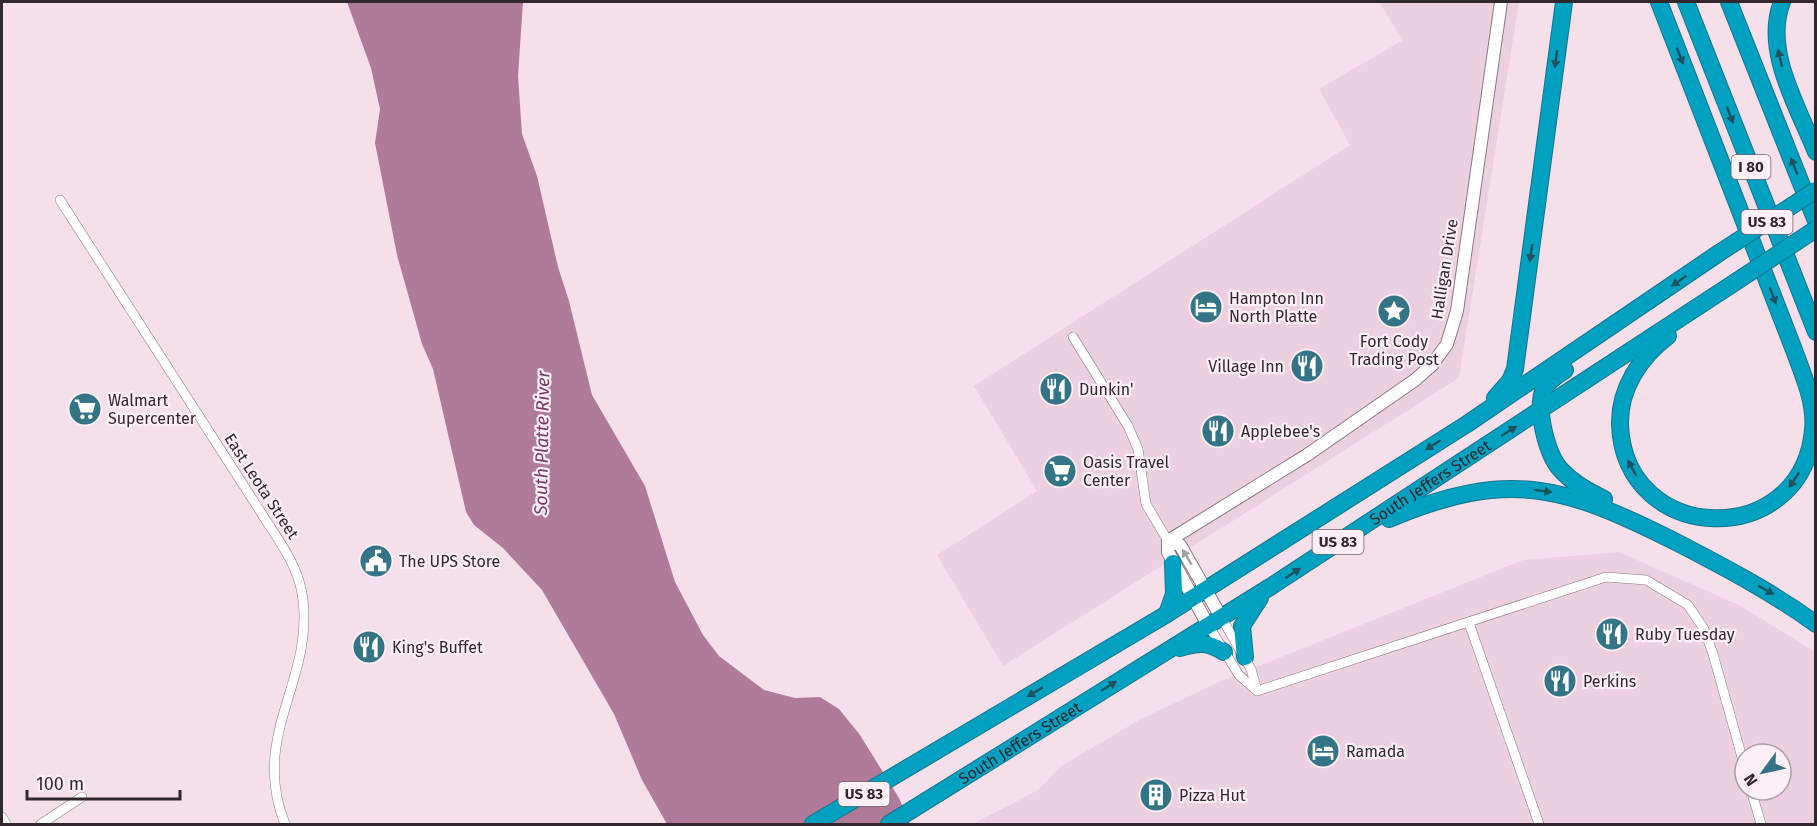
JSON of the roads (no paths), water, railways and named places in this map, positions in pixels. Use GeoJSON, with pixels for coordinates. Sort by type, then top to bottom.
{"type":"FeatureCollection","features":[{"type":"Feature","properties":{"kind":"highway"},"geometry":{"type":"LineString","coordinates":[[1467,424],[1506,387],[1515,369],[1564,2]]}},
{"type":"Feature","properties":{"kind":"highway"},"geometry":{"type":"LineString","coordinates":[[1659,2],[1798,360],[1811,404],[1814,428],[1804,462],[1788,489],[1776,501],[1747,515],[1700,519],[1671,509],[1642,484],[1633,471],[1621,443],[1620,417],[1629,381],[1657,344],[1737,281]]}},
{"type":"Feature","properties":{"kind":"highway","name":"I 80"},"geometry":{"type":"LineString","coordinates":[[1686,2],[1815,332]]}},
{"type":"Feature","properties":{"kind":"highway","name":"I 80"},"geometry":{"type":"LineString","coordinates":[[1729,2],[1815,221]]}},
{"type":"Feature","properties":{"kind":"highway"},"geometry":{"type":"LineString","coordinates":[[1782,2],[1776,19],[1776,40],[1781,60],[1815,152]]}},
{"type":"Feature","properties":{"kind":"highway","name":"South Jeffers Street"},"geometry":{"type":"LineString","coordinates":[[813,825],[1201,593],[1467,424],[1815,190]]}},
{"type":"Feature","properties":{"kind":"highway","name":"South Jeffers Street"},"geometry":{"type":"LineString","coordinates":[[889,825],[1270,587],[1815,229]]}},
{"type":"Feature","properties":{"kind":"highway"},"geometry":{"type":"LineString","coordinates":[[1639,309],[1616,333],[1546,385],[1542,398],[1542,410],[1549,448],[1557,466],[1570,479],[1592,493],[1664,530],[1714,562]]}},
{"type":"Feature","properties":{"kind":"highway"},"geometry":{"type":"LineString","coordinates":[[1346,537],[1450,496],[1506,489],[1529,489],[1553,493],[1601,506],[1714,562],[1773,594],[1815,624]]}},
{"type":"Feature","properties":{"kind":"highway"},"geometry":{"type":"LineString","coordinates":[[1167,614],[1174,594],[1173,563]]}},
{"type":"Feature","properties":{"kind":"highway"},"geometry":{"type":"LineString","coordinates":[[1245,657],[1242,626],[1254,606],[1270,587]]}},
{"type":"Feature","properties":{"kind":"highway"},"geometry":{"type":"LineString","coordinates":[[1159,655],[1197,642],[1224,652]]}},
{"type":"Feature","properties":{"kind":"street","name":"Halligan Drive"},"geometry":{"type":"LineString","coordinates":[[1168,541],[1387,403],[1432,365],[1447,344],[1457,311],[1501,2]]}},
{"type":"Feature","properties":{"kind":"street","name":"East Leota Street"},"geometry":{"type":"LineString","coordinates":[[60,200],[270,525],[296,572],[303,599],[303,632],[273,759],[275,792],[285,825]]}},
{"type":"Feature","properties":{"kind":"street"},"geometry":{"type":"LineString","coordinates":[[1073,337],[1128,426],[1138,449],[1146,504],[1168,541],[1168,552],[1173,563],[1201,593]]}},
{"type":"Feature","properties":{"kind":"street"},"geometry":{"type":"LineString","coordinates":[[1168,541],[1180,545],[1215,621],[1224,652],[1239,675],[1257,691]]}},
{"type":"Feature","properties":{"kind":"street"},"geometry":{"type":"LineString","coordinates":[[1257,691],[1606,577],[1646,580],[1688,604],[1704,629],[1737,742]]}},
{"type":"Feature","properties":{"kind":"street"},"geometry":{"type":"LineString","coordinates":[[1215,621],[1245,657],[1257,691]]}},
{"type":"Feature","properties":{"kind":"street"},"geometry":{"type":"LineString","coordinates":[[1469,623],[1539,825]]}},
{"type":"Feature","properties":{"kind":"street"},"geometry":{"type":"LineString","coordinates":[[41,825],[82,797]]}},
{"type":"Feature","properties":{"kind":"street"},"geometry":{"type":"LineString","coordinates":[[1754,802],[1761,825]]}},
{"type":"Feature","properties":{"kind":"street"},"geometry":{"type":"LineString","coordinates":[[2,817],[6,825]]}},
{"type":"Feature","properties":{"kind":"water","name":"South Platte River"},"geometry":{"type":"Polygon","coordinates":[[[347,2],[523,2],[518,76],[522,134],[537,176],[592,395],[645,486],[675,582],[703,635],[719,656],[764,690],[795,698],[820,697],[839,709],[860,735],[899,798],[910,824],[667,824],[642,780],[614,714],[542,590],[503,548],[474,525],[466,512],[433,369],[422,344],[397,255],[375,143],[380,109],[371,68],[347,2]]]}},
{"type":"Feature","properties":{"kind":"place","name":"Hampton Inn North Platte"},"geometry":{"type":"Point","coordinates":[1206,307]}},
{"type":"Feature","properties":{"kind":"place","name":"Fort Cody Trading Post"},"geometry":{"type":"Point","coordinates":[1394,311]}},
{"type":"Feature","properties":{"kind":"place","name":"Village Inn"},"geometry":{"type":"Point","coordinates":[1307,366]}},
{"type":"Feature","properties":{"kind":"place","name":"Dunkin'"},"geometry":{"type":"Point","coordinates":[1056,389]}},
{"type":"Feature","properties":{"kind":"place","name":"Walmart Supercenter"},"geometry":{"type":"Point","coordinates":[85,409]}},
{"type":"Feature","properties":{"kind":"place","name":"Applebee's"},"geometry":{"type":"Point","coordinates":[1218,431]}},
{"type":"Feature","properties":{"kind":"place","name":"Oasis Travel Center"},"geometry":{"type":"Point","coordinates":[1060,471]}},
{"type":"Feature","properties":{"kind":"place","name":"The UPS Store"},"geometry":{"type":"Point","coordinates":[376,561]}},
{"type":"Feature","properties":{"kind":"place","name":"Ruby Tuesday"},"geometry":{"type":"Point","coordinates":[1612,634]}},
{"type":"Feature","properties":{"kind":"place","name":"King's Buffet"},"geometry":{"type":"Point","coordinates":[369,647]}},
{"type":"Feature","properties":{"kind":"place","name":"Perkins"},"geometry":{"type":"Point","coordinates":[1560,681]}},
{"type":"Feature","properties":{"kind":"place","name":"Ramada"},"geometry":{"type":"Point","coordinates":[1323,751]}},
{"type":"Feature","properties":{"kind":"place","name":"Pizza Hut"},"geometry":{"type":"Point","coordinates":[1156,795]}}]}
